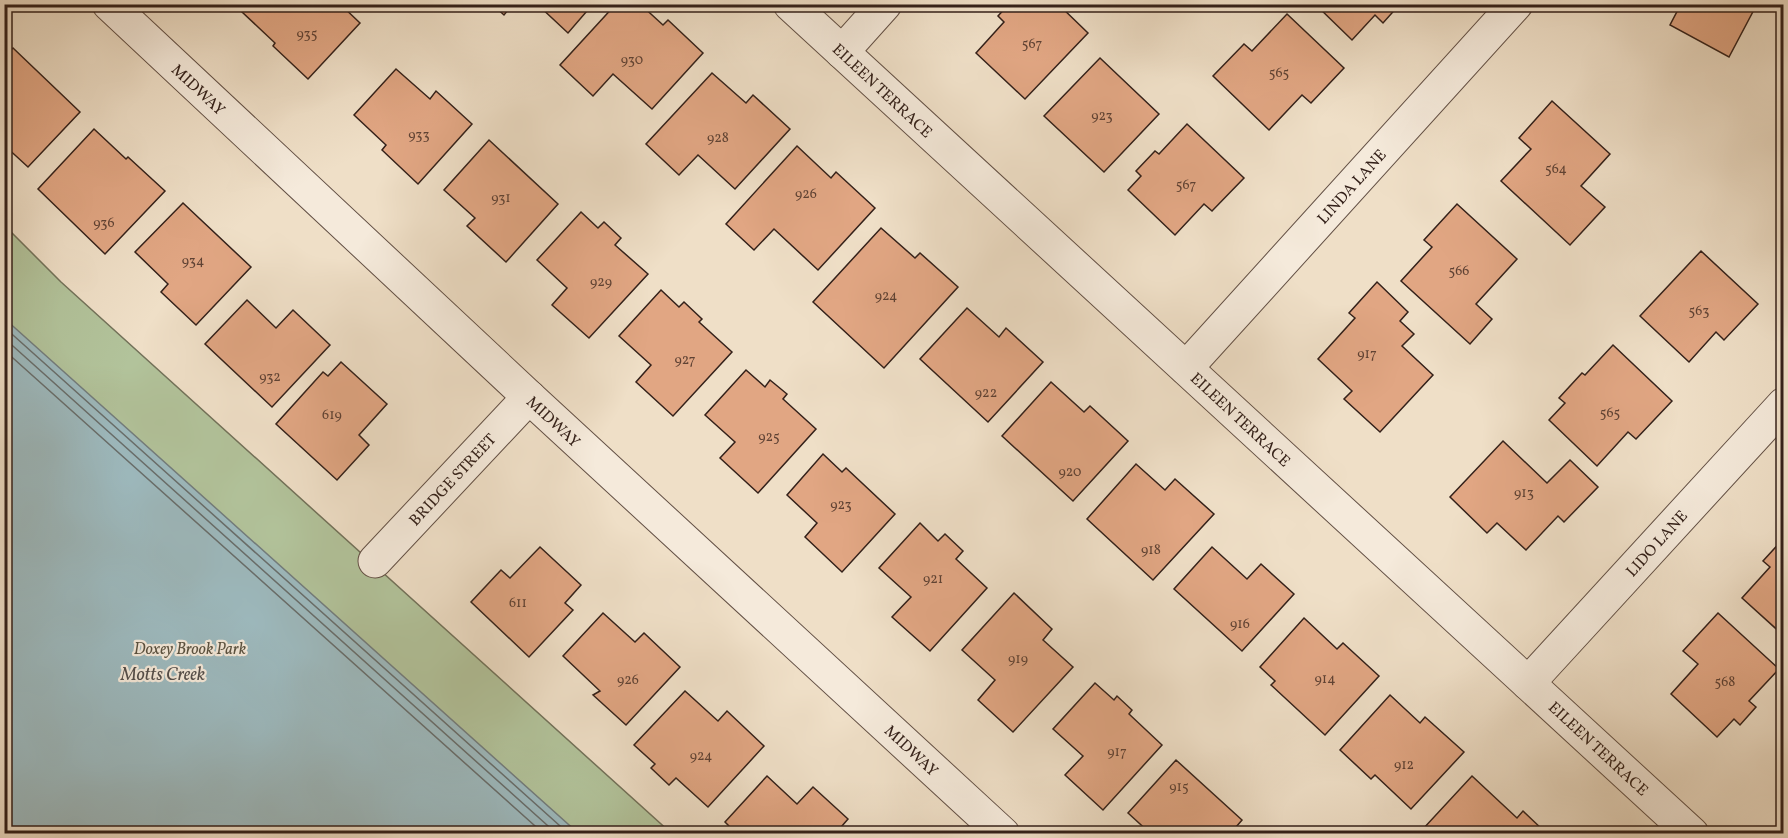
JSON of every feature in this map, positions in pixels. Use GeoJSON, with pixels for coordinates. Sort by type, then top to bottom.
{"type":"FeatureCollection","features":[{"type":"Feature","properties":{"kind":"street","name":"MIDWAY"},"geometry":{"type":"LineString","coordinates":[[109,4],[529,397],[1004,834]]}},
{"type":"Feature","properties":{"kind":"street","name":"EILEEN TERRACE"},"geometry":{"type":"LineString","coordinates":[[790,4],[1692,834]]}},
{"type":"Feature","properties":{"kind":"street"},"geometry":{"type":"LineString","coordinates":[[842,52],[885,4]]}},
{"type":"Feature","properties":{"kind":"street","name":"LINDA LANE"},"geometry":{"type":"LineString","coordinates":[[1186,368],[1516,4]]}},
{"type":"Feature","properties":{"kind":"street","name":"BRIDGE STREET"},"geometry":{"type":"LineString","coordinates":[[375,561],[529,397]]}},
{"type":"Feature","properties":{"kind":"street","name":"LIDO LANE"},"geometry":{"type":"LineString","coordinates":[[1528,682],[1784,404]]}},
{"type":"Feature","properties":{"kind":"green space","name":"Motts Creek"},"geometry":{"type":"Polygon","coordinates":[[[4,225],[61,282],[671,833],[5,833],[4,225]]]}},
{"type":"Feature","properties":{"kind":"water","name":"Motts Creek"},"geometry":{"type":"Polygon","coordinates":[[[5,319],[578,833],[5,833],[5,319]]]}},
{"type":"Feature","properties":{"kind":"building"},"geometry":{"type":"Polygon","coordinates":[[[250,4],[340,4],[360,23],[308,79],[242,12],[250,4]]]}},
{"type":"Feature","properties":{"kind":"building"},"geometry":{"type":"Polygon","coordinates":[[[492,4],[513,4],[504,15],[492,4]]]}},
{"type":"Feature","properties":{"kind":"building"},"geometry":{"type":"Polygon","coordinates":[[[537,4],[593,4],[568,33],[537,4]]]}},
{"type":"Feature","properties":{"kind":"building"},"geometry":{"type":"Polygon","coordinates":[[[616,4],[640,4],[663,25],[668,20],[703,53],[652,109],[613,74],[593,96],[560,65],[616,4]]]}},
{"type":"Feature","properties":{"kind":"building"},"geometry":{"type":"Polygon","coordinates":[[[1009,4],[1058,4],[1088,33],[1025,99],[976,53],[1004,22],[998,16],[1009,4]]]}},
{"type":"Feature","properties":{"kind":"building"},"geometry":{"type":"Polygon","coordinates":[[[1315,4],[1400,4],[1383,23],[1375,15],[1352,40],[1315,4]]]}},
{"type":"Feature","properties":{"kind":"building"},"geometry":{"type":"Polygon","coordinates":[[[1681,4],[1757,4],[1729,57],[1670,25],[1681,4]]]}},
{"type":"Feature","properties":{"kind":"building"},"geometry":{"type":"Polygon","coordinates":[[[1287,14],[1344,68],[1311,103],[1302,95],[1269,130],[1213,76],[1244,44],[1252,51],[1287,14]]]}},
{"type":"Feature","properties":{"kind":"building"},"geometry":{"type":"Polygon","coordinates":[[[13,48],[80,112],[28,167],[4,145],[4,56],[13,48]]]}},
{"type":"Feature","properties":{"kind":"building"},"geometry":{"type":"Polygon","coordinates":[[[1100,58],[1159,114],[1104,172],[1044,116],[1100,58]]]}},
{"type":"Feature","properties":{"kind":"building"},"geometry":{"type":"Polygon","coordinates":[[[396,69],[430,99],[436,91],[472,124],[418,184],[382,150],[386,145],[354,115],[396,69]]]}},
{"type":"Feature","properties":{"kind":"building"},"geometry":{"type":"Polygon","coordinates":[[[712,73],[746,103],[753,95],[790,129],[735,189],[698,155],[679,175],[646,144],[712,73]]]}},
{"type":"Feature","properties":{"kind":"building"},"geometry":{"type":"Polygon","coordinates":[[[1552,101],[1610,154],[1581,186],[1605,207],[1570,245],[1501,181],[1531,149],[1519,138],[1552,101]]]}},
{"type":"Feature","properties":{"kind":"building"},"geometry":{"type":"Polygon","coordinates":[[[1187,124],[1244,178],[1212,211],[1204,204],[1175,235],[1128,190],[1141,176],[1136,171],[1155,151],[1159,154],[1187,124]]]}},
{"type":"Feature","properties":{"kind":"building"},"geometry":{"type":"Polygon","coordinates":[[[94,129],[165,191],[105,254],[38,189],[94,129]]]}},
{"type":"Feature","properties":{"kind":"building"},"geometry":{"type":"Polygon","coordinates":[[[489,140],[558,204],[506,262],[467,226],[475,218],[444,190],[489,140]]]}},
{"type":"Feature","properties":{"kind":"building"},"geometry":{"type":"Polygon","coordinates":[[[797,146],[831,178],[836,172],[875,208],[818,270],[774,229],[754,250],[726,224],[797,146]]]}},
{"type":"Feature","properties":{"kind":"building"},"geometry":{"type":"Polygon","coordinates":[[[183,203],[251,267],[196,325],[161,292],[168,284],[135,252],[183,203]]]}},
{"type":"Feature","properties":{"kind":"building"},"geometry":{"type":"Polygon","coordinates":[[[1457,204],[1517,259],[1476,304],[1492,319],[1470,344],[1401,281],[1432,247],[1424,240],[1457,204]]]}},
{"type":"Feature","properties":{"kind":"building"},"geometry":{"type":"Polygon","coordinates":[[[581,212],[598,228],[604,222],[621,238],[615,245],[648,274],[589,338],[552,305],[567,288],[537,260],[581,212]]]}},
{"type":"Feature","properties":{"kind":"building"},"geometry":{"type":"Polygon","coordinates":[[[881,228],[915,258],[920,253],[958,287],[884,368],[813,302],[881,228]]]}},
{"type":"Feature","properties":{"kind":"building"},"geometry":{"type":"Polygon","coordinates":[[[1701,251],[1758,304],[1724,340],[1716,332],[1689,362],[1640,316],[1701,251]]]}},
{"type":"Feature","properties":{"kind":"building"},"geometry":{"type":"Polygon","coordinates":[[[1377,282],[1408,312],[1400,321],[1414,334],[1402,346],[1433,375],[1380,432],[1344,399],[1352,391],[1318,359],[1355,318],[1349,313],[1377,282]]]}},
{"type":"Feature","properties":{"kind":"building"},"geometry":{"type":"Polygon","coordinates":[[[661,290],[679,307],[684,302],[702,319],[699,322],[732,352],[673,416],[636,382],[651,365],[619,336],[661,290]]]}},
{"type":"Feature","properties":{"kind":"building"},"geometry":{"type":"Polygon","coordinates":[[[247,300],[276,328],[293,310],[330,345],[272,407],[205,344],[247,300]]]}},
{"type":"Feature","properties":{"kind":"building"},"geometry":{"type":"Polygon","coordinates":[[[967,308],[999,337],[1006,328],[1043,362],[988,422],[920,359],[967,308]]]}},
{"type":"Feature","properties":{"kind":"building"},"geometry":{"type":"Polygon","coordinates":[[[1613,345],[1672,401],[1636,439],[1628,432],[1597,466],[1549,420],[1565,403],[1559,398],[1613,345]]]}},
{"type":"Feature","properties":{"kind":"building"},"geometry":{"type":"Polygon","coordinates":[[[341,362],[387,404],[359,435],[369,445],[337,480],[276,424],[323,372],[328,376],[341,362]]]}},
{"type":"Feature","properties":{"kind":"building"},"geometry":{"type":"Polygon","coordinates":[[[746,370],[765,387],[770,380],[787,394],[783,399],[816,429],[758,493],[720,458],[735,442],[705,415],[746,370]]]}},
{"type":"Feature","properties":{"kind":"building"},"geometry":{"type":"Polygon","coordinates":[[[1051,382],[1084,412],[1090,406],[1128,441],[1073,501],[1002,436],[1051,382]]]}},
{"type":"Feature","properties":{"kind":"building"},"geometry":{"type":"Polygon","coordinates":[[[1503,441],[1547,483],[1570,460],[1598,487],[1564,522],[1558,516],[1526,550],[1497,523],[1487,533],[1450,497],[1503,441]]]}},
{"type":"Feature","properties":{"kind":"building"},"geometry":{"type":"Polygon","coordinates":[[[823,454],[842,472],[846,468],[895,514],[842,572],[805,537],[817,523],[787,495],[823,454]]]}},
{"type":"Feature","properties":{"kind":"building"},"geometry":{"type":"Polygon","coordinates":[[[1136,464],[1165,490],[1175,479],[1214,514],[1153,580],[1087,519],[1136,464]]]}},
{"type":"Feature","properties":{"kind":"building"},"geometry":{"type":"Polygon","coordinates":[[[920,523],[938,541],[945,534],[963,551],[956,559],[987,588],[930,651],[892,617],[911,597],[879,568],[920,523]]]}},
{"type":"Feature","properties":{"kind":"building"},"geometry":{"type":"Polygon","coordinates":[[[1784,538],[1784,636],[1742,598],[1770,567],[1763,561],[1784,538]]]}},
{"type":"Feature","properties":{"kind":"building"},"geometry":{"type":"Polygon","coordinates":[[[540,547],[581,585],[565,603],[573,610],[529,657],[471,602],[501,570],[510,578],[540,547]]]}},
{"type":"Feature","properties":{"kind":"building"},"geometry":{"type":"Polygon","coordinates":[[[1212,547],[1247,579],[1261,564],[1294,594],[1242,651],[1174,589],[1212,547]]]}},
{"type":"Feature","properties":{"kind":"building"},"geometry":{"type":"Polygon","coordinates":[[[1014,593],[1052,629],[1043,640],[1073,667],[1013,732],[978,700],[995,680],[962,650],[1014,593]]]}},
{"type":"Feature","properties":{"kind":"building"},"geometry":{"type":"Polygon","coordinates":[[[603,613],[635,642],[644,633],[680,667],[626,725],[593,695],[600,691],[563,656],[603,613]]]}},
{"type":"Feature","properties":{"kind":"building"},"geometry":{"type":"Polygon","coordinates":[[[1718,613],[1779,669],[1749,701],[1756,707],[1740,725],[1734,719],[1717,737],[1671,694],[1698,664],[1683,651],[1718,613]]]}},
{"type":"Feature","properties":{"kind":"building"},"geometry":{"type":"Polygon","coordinates":[[[1304,618],[1337,649],[1343,643],[1379,676],[1325,735],[1271,685],[1275,681],[1260,667],[1304,618]]]}},
{"type":"Feature","properties":{"kind":"building"},"geometry":{"type":"Polygon","coordinates":[[[1095,683],[1114,700],[1117,696],[1132,710],[1129,714],[1162,745],[1103,810],[1065,775],[1083,756],[1053,729],[1095,683]]]}},
{"type":"Feature","properties":{"kind":"building"},"geometry":{"type":"Polygon","coordinates":[[[685,691],[718,721],[727,711],[764,746],[708,807],[676,778],[669,785],[651,768],[655,764],[634,745],[685,691]]]}},
{"type":"Feature","properties":{"kind":"building"},"geometry":{"type":"Polygon","coordinates":[[[1390,695],[1420,723],[1425,717],[1464,752],[1411,809],[1375,775],[1371,779],[1340,750],[1390,695]]]}},
{"type":"Feature","properties":{"kind":"building"},"geometry":{"type":"Polygon","coordinates":[[[1176,760],[1242,820],[1230,834],[1151,834],[1128,813],[1176,760]]]}},
{"type":"Feature","properties":{"kind":"building"},"geometry":{"type":"Polygon","coordinates":[[[767,776],[797,804],[813,787],[848,819],[835,834],[737,834],[725,822],[767,776]]]}},
{"type":"Feature","properties":{"kind":"building"},"geometry":{"type":"Polygon","coordinates":[[[1472,776],[1517,818],[1523,811],[1543,830],[1540,834],[1425,834],[1422,830],[1472,776]]]}},
{"type":"Feature","properties":{"kind":"park label","name":"Doxey Brook Park"},"geometry":{"type":"Point","coordinates":[190,648]}}]}
